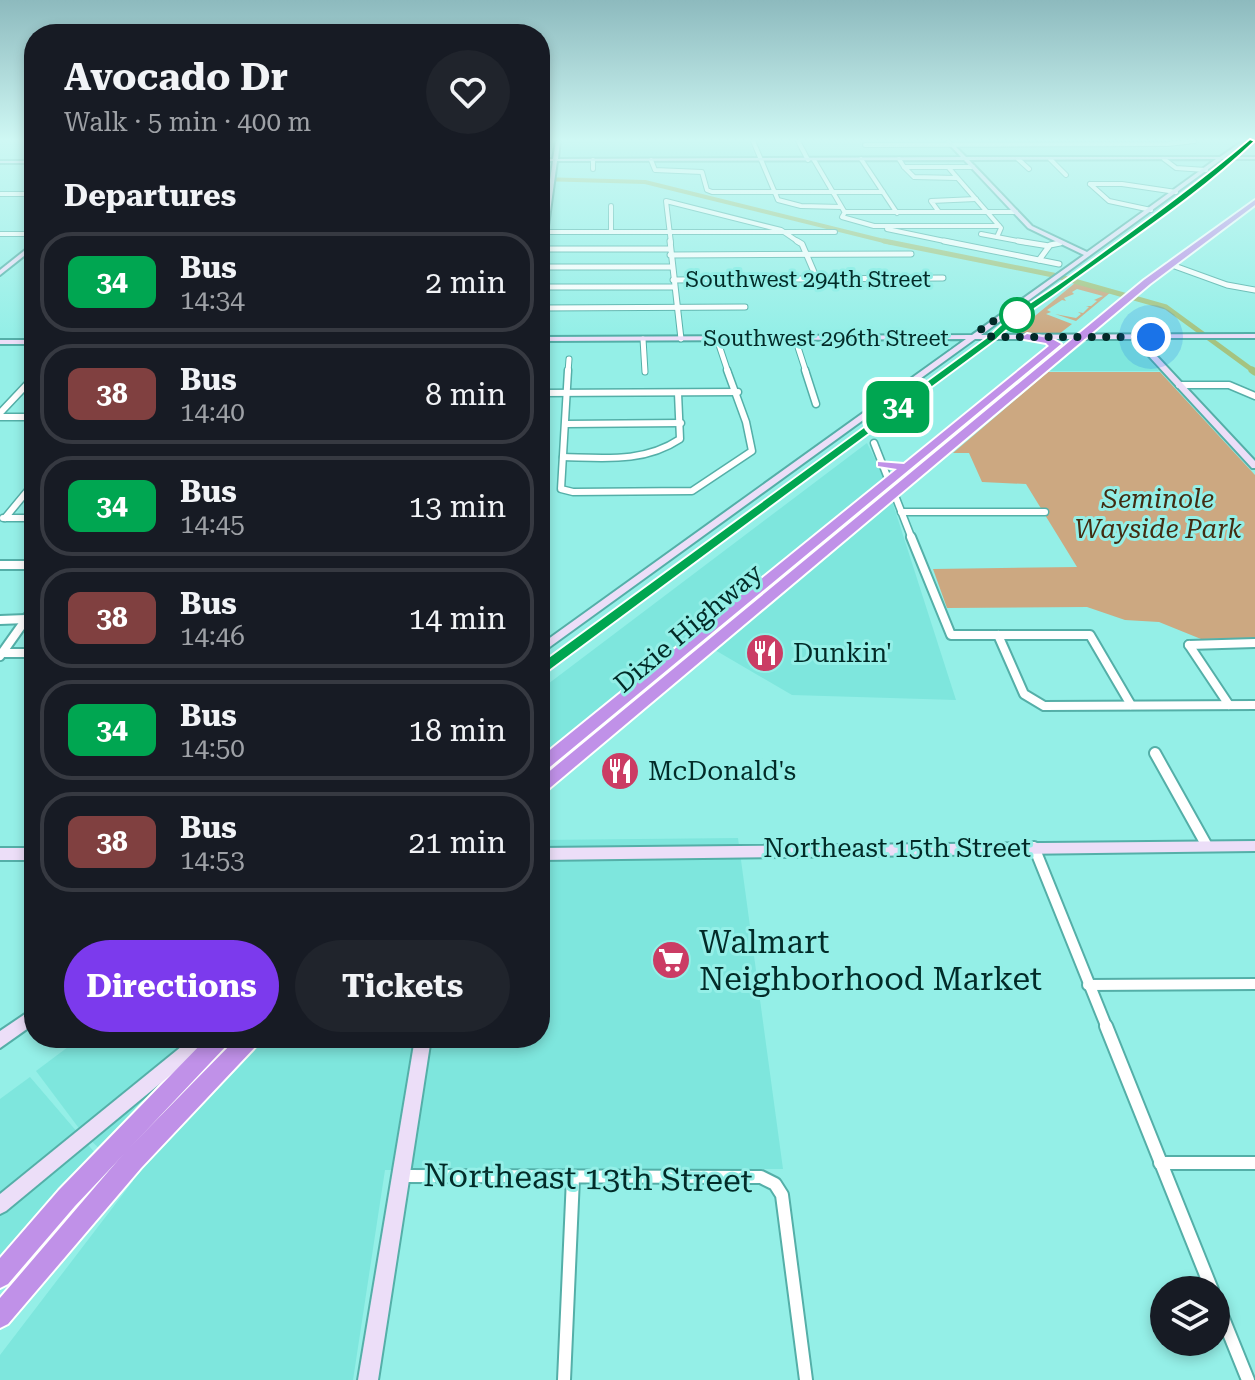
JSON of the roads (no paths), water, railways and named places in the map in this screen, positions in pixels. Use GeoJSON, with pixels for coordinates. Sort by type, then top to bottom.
{"type":"FeatureCollection","features":[{"type":"Feature","properties":{"kind":"highway"},"geometry":{"type":"LineString","coordinates":[[1193,236],[1239,205]]}},
{"type":"Feature","properties":{"kind":"highway"},"geometry":{"type":"LineString","coordinates":[[1234,216],[1246,205]]}},
{"type":"Feature","properties":{"kind":"highway"},"geometry":{"type":"LineString","coordinates":[[722,636],[719,630],[762,594],[770,578],[891,487],[908,466],[1105,305],[1147,282],[1247,205]]}},
{"type":"Feature","properties":{"kind":"highway"},"geometry":{"type":"LineString","coordinates":[[1169,264],[1166,261],[1182,248],[1182,244]]}},
{"type":"Feature","properties":{"kind":"highway"},"geometry":{"type":"LineString","coordinates":[[891,487],[908,482],[1080,338],[1171,252]]}},
{"type":"Feature","properties":{"kind":"highway"},"geometry":{"type":"LineString","coordinates":[[1147,282],[1147,276],[1161,265],[1159,261]]}},
{"type":"Feature","properties":{"kind":"highway"},"geometry":{"type":"LineString","coordinates":[[1080,338],[1078,332],[1105,310],[1105,305]]}},
{"type":"Feature","properties":{"kind":"highway"},"geometry":{"type":"LineString","coordinates":[[1089,330],[1105,337]]}},
{"type":"Feature","properties":{"kind":"highway"},"geometry":{"type":"LineString","coordinates":[[1027,337],[1049,341],[1055,346]]}},
{"type":"Feature","properties":{"kind":"highway"},"geometry":{"type":"LineString","coordinates":[[1034,376],[1036,368],[1065,344],[1064,338]]}},
{"type":"Feature","properties":{"kind":"highway"},"geometry":{"type":"LineString","coordinates":[[1001,404],[997,399],[1021,380],[1023,372]]}},
{"type":"Feature","properties":{"kind":"highway"},"geometry":{"type":"LineString","coordinates":[[959,439],[962,429],[989,406],[986,402]]}},
{"type":"Feature","properties":{"kind":"highway"},"geometry":{"type":"LineString","coordinates":[[882,464],[908,466]]}},
{"type":"Feature","properties":{"kind":"highway","name":"Dixie Highway"},"geometry":{"type":"LineString","coordinates":[[550,780],[872,511],[891,487]]}},
{"type":"Feature","properties":{"kind":"highway","name":"Dixie Highway"},"geometry":{"type":"LineString","coordinates":[[550,760],[770,578]]}},
{"type":"Feature","properties":{"kind":"highway"},"geometry":{"type":"LineString","coordinates":[[637,707],[647,691],[695,650],[693,641]]}},
{"type":"Feature","properties":{"kind":"highway"},"geometry":{"type":"LineString","coordinates":[[0,1276],[67,1198],[210,1048]]}},
{"type":"Feature","properties":{"kind":"highway"},"geometry":{"type":"LineString","coordinates":[[0,1316],[133,1160],[240,1048]]}},
{"type":"Feature","properties":{"kind":"street"},"geometry":{"type":"LineString","coordinates":[[665,205],[681,339]]}},
{"type":"Feature","properties":{"kind":"street"},"geometry":{"type":"LineString","coordinates":[[687,205],[766,224],[785,232],[802,244],[817,279]]}},
{"type":"Feature","properties":{"kind":"street"},"geometry":{"type":"LineString","coordinates":[[795,205],[897,213],[1016,212]]}},
{"type":"Feature","properties":{"kind":"street"},"geometry":{"type":"LineString","coordinates":[[840,205],[844,219],[1059,264]]}},
{"type":"Feature","properties":{"kind":"street"},"geometry":{"type":"LineString","coordinates":[[892,205],[897,213]]}},
{"type":"Feature","properties":{"kind":"street"},"geometry":{"type":"LineString","coordinates":[[935,205],[939,212]]}},
{"type":"Feature","properties":{"kind":"street"},"geometry":{"type":"LineString","coordinates":[[981,205],[1002,231],[997,237]]}},
{"type":"Feature","properties":{"kind":"street"},"geometry":{"type":"LineString","coordinates":[[1010,205],[1034,229],[1089,255]]}},
{"type":"Feature","properties":{"kind":"street"},"geometry":{"type":"LineString","coordinates":[[1131,205],[1151,210]]}},
{"type":"Feature","properties":{"kind":"street"},"geometry":{"type":"LineString","coordinates":[[550,643],[980,330],[1157,205]]}},
{"type":"Feature","properties":{"kind":"street"},"geometry":{"type":"LineString","coordinates":[[611,206],[611,232]]}},
{"type":"Feature","properties":{"kind":"street"},"geometry":{"type":"LineString","coordinates":[[891,228],[999,226]]}},
{"type":"Feature","properties":{"kind":"street"},"geometry":{"type":"LineString","coordinates":[[550,232],[835,232]]}},
{"type":"Feature","properties":{"kind":"street"},"geometry":{"type":"LineString","coordinates":[[0,234],[24,234]]}},
{"type":"Feature","properties":{"kind":"street"},"geometry":{"type":"LineString","coordinates":[[981,234],[1049,246],[1060,243]]}},
{"type":"Feature","properties":{"kind":"street"},"geometry":{"type":"LineString","coordinates":[[1039,260],[1049,246]]}},
{"type":"Feature","properties":{"kind":"street"},"geometry":{"type":"LineString","coordinates":[[550,249],[911,254]]}},
{"type":"Feature","properties":{"kind":"street"},"geometry":{"type":"LineString","coordinates":[[0,273],[24,253]]}},
{"type":"Feature","properties":{"kind":"street"},"geometry":{"type":"LineString","coordinates":[[550,264],[671,267]]}},
{"type":"Feature","properties":{"kind":"street"},"geometry":{"type":"LineString","coordinates":[[1169,264],[1227,285],[1255,290]]}},
{"type":"Feature","properties":{"kind":"street","name":"Southwest 294th Street"},"geometry":{"type":"LineString","coordinates":[[673,280],[943,278]]}},
{"type":"Feature","properties":{"kind":"street"},"geometry":{"type":"LineString","coordinates":[[550,287],[674,287]]}},
{"type":"Feature","properties":{"kind":"street"},"geometry":{"type":"LineString","coordinates":[[550,308],[745,307]]}},
{"type":"Feature","properties":{"kind":"street"},"geometry":{"type":"LineString","coordinates":[[980,330],[992,337]]}},
{"type":"Feature","properties":{"kind":"street","name":"Southwest 296th Street"},"geometry":{"type":"LineString","coordinates":[[550,339],[1255,336]]}},
{"type":"Feature","properties":{"kind":"street"},"geometry":{"type":"LineString","coordinates":[[1135,337],[1255,466]]}},
{"type":"Feature","properties":{"kind":"street"},"geometry":{"type":"LineString","coordinates":[[795,338],[816,404]]}},
{"type":"Feature","properties":{"kind":"street"},"geometry":{"type":"LineString","coordinates":[[930,338],[950,341],[957,348]]}},
{"type":"Feature","properties":{"kind":"street"},"geometry":{"type":"LineString","coordinates":[[643,339],[645,372]]}},
{"type":"Feature","properties":{"kind":"street"},"geometry":{"type":"LineString","coordinates":[[569,359],[560,485],[566,492],[692,491],[752,451],[738,392],[722,362],[717,339]]}},
{"type":"Feature","properties":{"kind":"street"},"geometry":{"type":"LineString","coordinates":[[0,342],[24,342]]}},
{"type":"Feature","properties":{"kind":"street"},"geometry":{"type":"LineString","coordinates":[[1179,385],[1241,387],[1255,396]]}},
{"type":"Feature","properties":{"kind":"street"},"geometry":{"type":"LineString","coordinates":[[0,415],[24,388]]}},
{"type":"Feature","properties":{"kind":"street"},"geometry":{"type":"LineString","coordinates":[[550,393],[738,392]]}},
{"type":"Feature","properties":{"kind":"street"},"geometry":{"type":"LineString","coordinates":[[563,457],[650,456],[669,448],[680,439],[678,393]]}},
{"type":"Feature","properties":{"kind":"street"},"geometry":{"type":"LineString","coordinates":[[0,415],[24,416]]}},
{"type":"Feature","properties":{"kind":"street"},"geometry":{"type":"LineString","coordinates":[[566,424],[681,423]]}},
{"type":"Feature","properties":{"kind":"street"},"geometry":{"type":"LineString","coordinates":[[874,443],[951,635],[1090,635],[1131,705]]}},
{"type":"Feature","properties":{"kind":"street"},"geometry":{"type":"LineString","coordinates":[[2,518],[24,494]]}},
{"type":"Feature","properties":{"kind":"street"},"geometry":{"type":"LineString","coordinates":[[901,512],[1045,512]]}},
{"type":"Feature","properties":{"kind":"street"},"geometry":{"type":"LineString","coordinates":[[2,518],[24,518]]}},
{"type":"Feature","properties":{"kind":"street"},"geometry":{"type":"LineString","coordinates":[[0,565],[24,565]]}},
{"type":"Feature","properties":{"kind":"street"},"geometry":{"type":"LineString","coordinates":[[0,620],[24,619]]}},
{"type":"Feature","properties":{"kind":"street"},"geometry":{"type":"LineString","coordinates":[[1,655],[24,622]]}},
{"type":"Feature","properties":{"kind":"street"},"geometry":{"type":"LineString","coordinates":[[998,635],[1024,694],[1044,706],[1255,705]]}},
{"type":"Feature","properties":{"kind":"street"},"geometry":{"type":"LineString","coordinates":[[1229,705],[1189,645],[1255,643]]}},
{"type":"Feature","properties":{"kind":"street"},"geometry":{"type":"LineString","coordinates":[[1,655],[24,654]]}},
{"type":"Feature","properties":{"kind":"street"},"geometry":{"type":"LineString","coordinates":[[1155,753],[1207,846]]}},
{"type":"Feature","properties":{"kind":"street","name":"Northeast 15th Street"},"geometry":{"type":"LineString","coordinates":[[550,854],[1255,846]]}},
{"type":"Feature","properties":{"kind":"street"},"geometry":{"type":"LineString","coordinates":[[1034,847],[1206,1276]]}},
{"type":"Feature","properties":{"kind":"street"},"geometry":{"type":"LineString","coordinates":[[0,854],[24,854]]}},
{"type":"Feature","properties":{"kind":"street"},"geometry":{"type":"LineString","coordinates":[[1088,985],[1255,984]]}},
{"type":"Feature","properties":{"kind":"street"},"geometry":{"type":"LineString","coordinates":[[0,1040],[24,1022]]}},
{"type":"Feature","properties":{"kind":"street"},"geometry":{"type":"LineString","coordinates":[[0,1205],[192,1048]]}},
{"type":"Feature","properties":{"kind":"street"},"geometry":{"type":"LineString","coordinates":[[368,1380],[421,1048]]}},
{"type":"Feature","properties":{"kind":"street"},"geometry":{"type":"LineString","coordinates":[[1160,1163],[1255,1163]]}},
{"type":"Feature","properties":{"kind":"street","name":"Northeast 13th Street"},"geometry":{"type":"LineString","coordinates":[[400,1176],[761,1177],[775,1184],[782,1195],[806,1380]]}},
{"type":"Feature","properties":{"kind":"street"},"geometry":{"type":"LineString","coordinates":[[564,1380],[573,1178]]}},
{"type":"Feature","properties":{"kind":"street"},"geometry":{"type":"LineString","coordinates":[[1230,1336],[1248,1380]]}},
{"type":"Feature","properties":{"kind":"waterway"},"geometry":{"type":"LineString","coordinates":[[740,205],[892,243]]}},
{"type":"Feature","properties":{"kind":"waterway"},"geometry":{"type":"LineString","coordinates":[[884,241],[1053,275],[1166,307],[1255,372],[1252,370]]}},
{"type":"Feature","properties":{"kind":"place","name":"Dunkin'"},"geometry":{"type":"Point","coordinates":[765,653]}},
{"type":"Feature","properties":{"kind":"place","name":"McDonald's"},"geometry":{"type":"Point","coordinates":[620,771]}},
{"type":"Feature","properties":{"kind":"place","name":"Walmart Neighborhood Market"},"geometry":{"type":"Point","coordinates":[671,960]}},
{"type":"Feature","properties":{"kind":"park label","name":"Seminole Wayside Park"},"geometry":{"type":"Point","coordinates":[1158,514]}}]}
